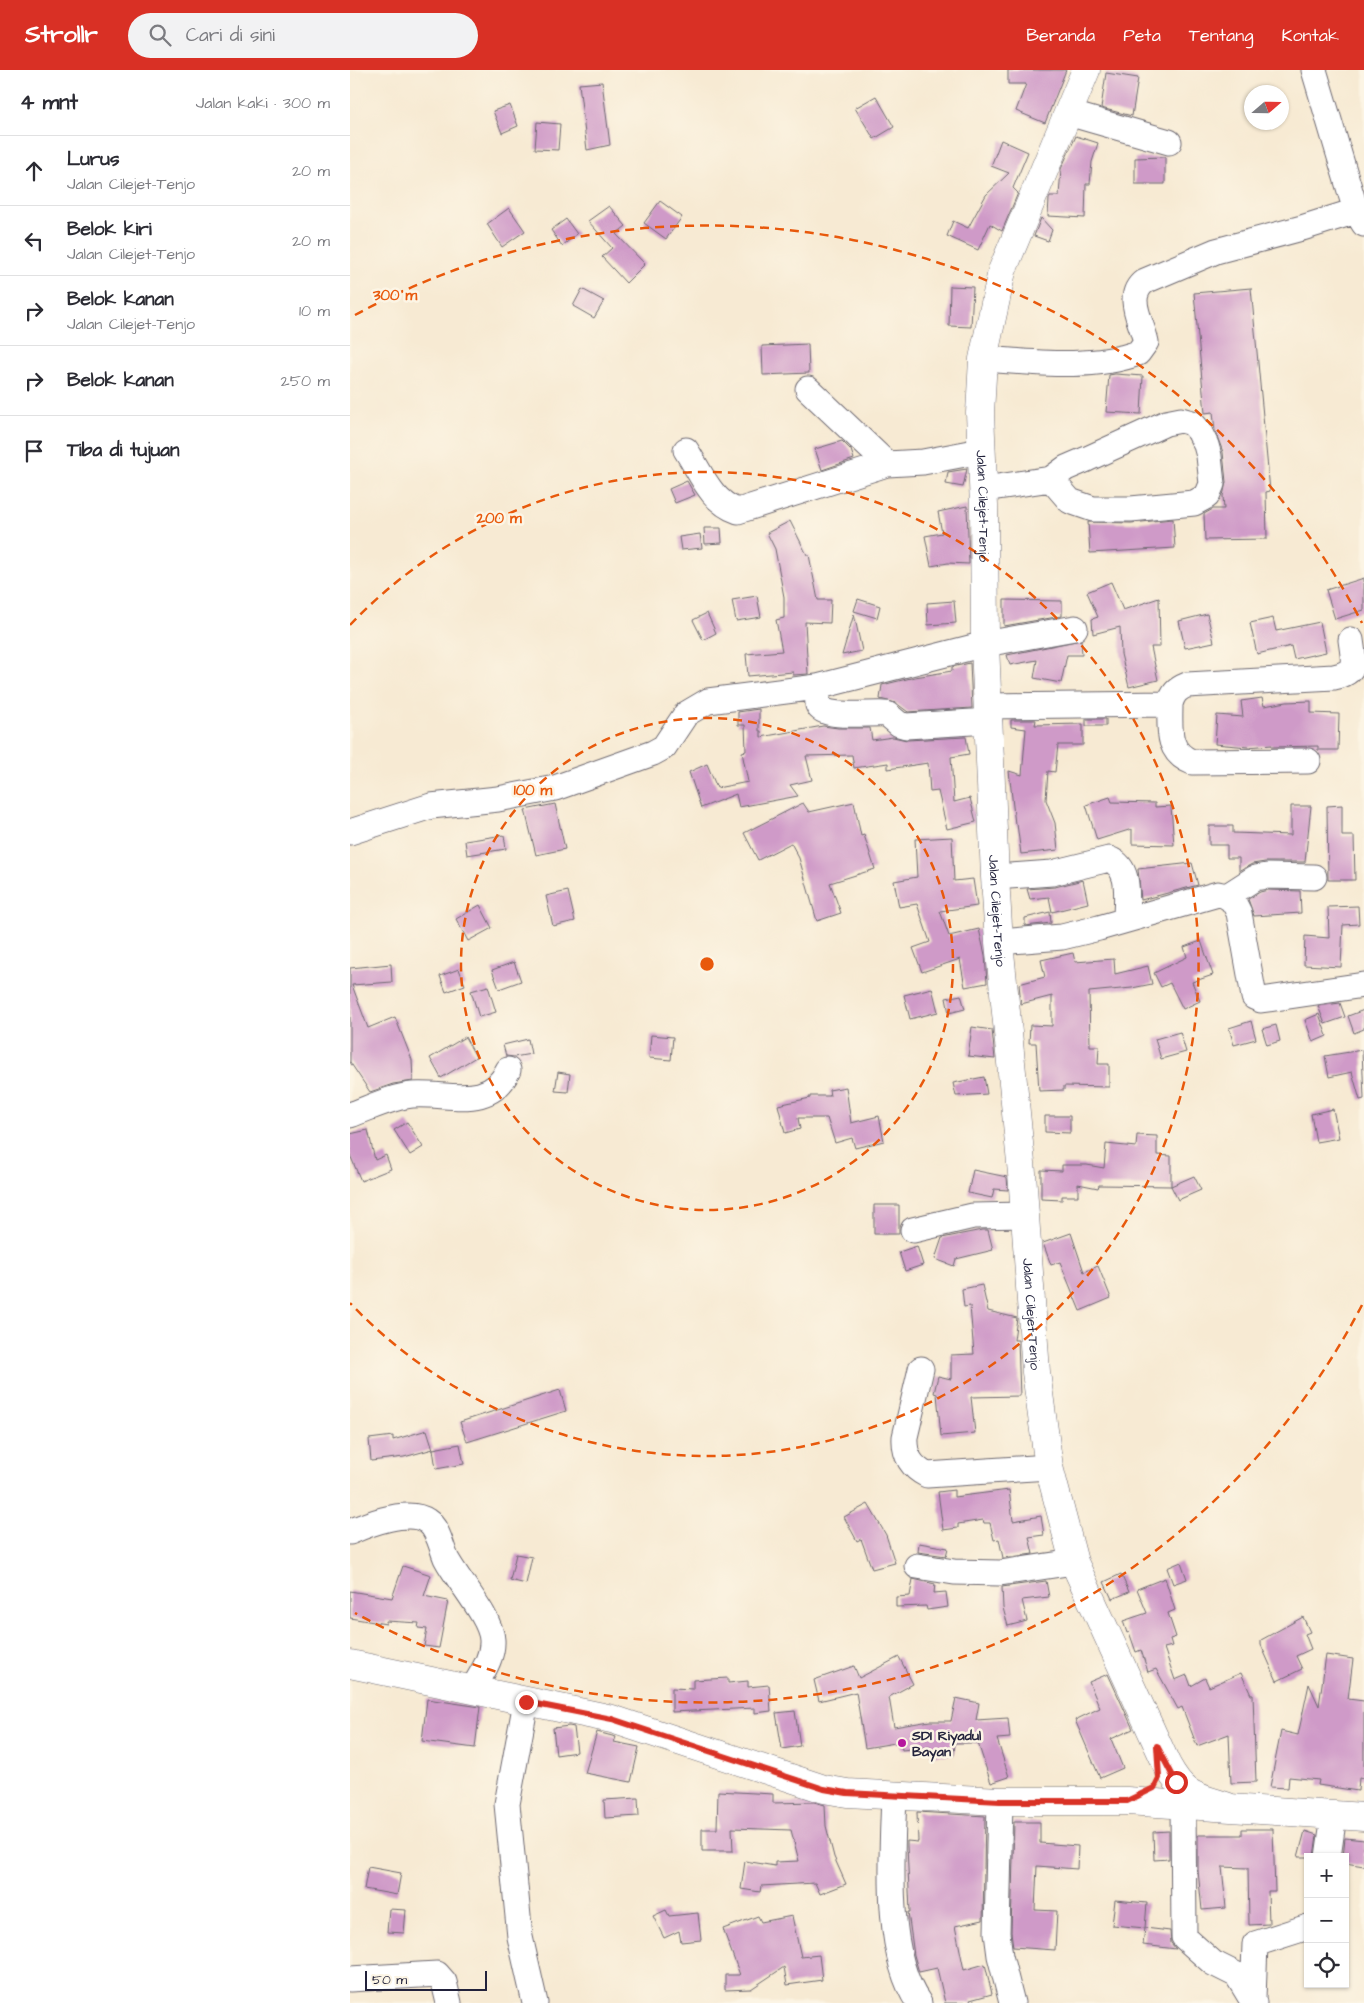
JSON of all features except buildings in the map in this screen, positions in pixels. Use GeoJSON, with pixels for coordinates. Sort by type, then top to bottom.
{"type":"FeatureCollection","features":[{"type":"Feature","properties":{"kind":"main road","name":"Jalan Cilejet–Tenjo"},"geometry":{"type":"LineString","coordinates":[[1086,70],[1002,271],[983,359],[981,450],[984,489],[985,644],[999,942],[1025,1215],[1036,1372],[1049,1467],[1074,1562],[1157,1746],[1176,1782],[1190,1794],[1226,1806]]}},
{"type":"Feature","properties":{"kind":"main road"},"geometry":{"type":"LineString","coordinates":[[350,1664],[612,1719],[824,1789],[894,1796],[1000,1801],[1127,1801],[1226,1806],[1364,1817]]}},
{"type":"Feature","properties":{"kind":"main road","name":"Jalan Cilejet–Tenjo"},"geometry":{"type":"LineString","coordinates":[[1127,1801],[1154,1788],[1159,1778],[1157,1746]]}},
{"type":"Feature","properties":{"kind":"street"},"geometry":{"type":"LineString","coordinates":[[983,359],[1069,363],[1107,360],[1138,353],[1146,342],[1137,310],[1135,294],[1137,288],[1145,281],[1216,250],[1302,228],[1360,218],[1315,70]]}},
{"type":"Feature","properties":{"kind":"street"},"geometry":{"type":"LineString","coordinates":[[1068,113],[1168,142]]}},
{"type":"Feature","properties":{"kind":"street"},"geometry":{"type":"LineString","coordinates":[[808,389],[887,464]]}},
{"type":"Feature","properties":{"kind":"street"},"geometry":{"type":"LineString","coordinates":[[984,489],[1051,479],[1066,468],[1166,424],[1181,420],[1195,427],[1206,445],[1212,484],[1207,496],[1194,503],[1131,509],[1092,509],[1070,501],[1051,479]]}},
{"type":"Feature","properties":{"kind":"street"},"geometry":{"type":"LineString","coordinates":[[686,450],[716,498],[726,507],[738,511],[887,464],[923,462],[981,450]]}},
{"type":"Feature","properties":{"kind":"street"},"geometry":{"type":"LineString","coordinates":[[350,832],[431,806],[498,799],[555,788],[635,760],[664,748],[686,714],[708,701],[817,687],[985,644],[1075,628]]}},
{"type":"Feature","properties":{"kind":"street"},"geometry":{"type":"LineString","coordinates":[[1308,761],[1192,762],[1179,757],[1173,748],[1170,704],[1172,696],[1178,689],[1188,685],[1334,677],[1347,674],[1352,669],[1354,658],[1351,640]]}},
{"type":"Feature","properties":{"kind":"street"},"geometry":{"type":"LineString","coordinates":[[817,687],[818,706],[823,711],[854,715],[887,714],[899,724],[906,726],[989,713],[1170,704]]}},
{"type":"Feature","properties":{"kind":"street"},"geometry":{"type":"LineString","coordinates":[[995,876],[1052,873],[1108,860],[1121,866],[1125,875],[1126,919]]}},
{"type":"Feature","properties":{"kind":"street"},"geometry":{"type":"LineString","coordinates":[[1227,896],[1255,878],[1267,876],[1314,877]]}},
{"type":"Feature","properties":{"kind":"street"},"geometry":{"type":"LineString","coordinates":[[999,942],[1062,937],[1218,894],[1227,896],[1234,901],[1239,913],[1254,997],[1261,1000],[1364,985]]}},
{"type":"Feature","properties":{"kind":"street"},"geometry":{"type":"LineString","coordinates":[[350,1115],[398,1097],[413,1095],[465,1097],[481,1094],[496,1088],[508,1070]]}},
{"type":"Feature","properties":{"kind":"street"},"geometry":{"type":"LineString","coordinates":[[913,1230],[973,1216],[1025,1215]]}},
{"type":"Feature","properties":{"kind":"street"},"geometry":{"type":"LineString","coordinates":[[921,1369],[904,1446],[913,1467],[927,1474],[1049,1467]]}},
{"type":"Feature","properties":{"kind":"street"},"geometry":{"type":"LineString","coordinates":[[350,1532],[387,1519],[414,1516],[427,1521],[436,1533],[453,1573],[472,1599],[492,1637],[492,1652],[473,1689]]}},
{"type":"Feature","properties":{"kind":"street"},"geometry":{"type":"LineString","coordinates":[[917,1566],[954,1572],[1000,1573],[1074,1562]]}},
{"type":"Feature","properties":{"kind":"street"},"geometry":{"type":"LineString","coordinates":[[526,1702],[507,1804],[520,1937],[536,2003]]}},
{"type":"Feature","properties":{"kind":"street"},"geometry":{"type":"LineString","coordinates":[[894,1796],[892,1891],[902,1967],[913,1994],[919,2003]]}},
{"type":"Feature","properties":{"kind":"street"},"geometry":{"type":"LineString","coordinates":[[1000,1801],[997,1933],[1000,1956],[1012,2003]]}},
{"type":"Feature","properties":{"kind":"street"},"geometry":{"type":"LineString","coordinates":[[1183,1804],[1184,1936],[1213,1963],[1237,1975],[1253,2001]]}},
{"type":"Feature","properties":{"kind":"street"},"geometry":{"type":"LineString","coordinates":[[1329,1853],[1334,1815]]}},
{"type":"Feature","properties":{"kind":"street"},"geometry":{"type":"LineString","coordinates":[[1253,2001],[1255,1944],[1304,1928]]}},
{"type":"Feature","properties":{"kind":"street"},"geometry":{"type":"LineString","coordinates":[[350,1979],[437,1974],[444,1982],[449,2003]]}},
{"type":"Feature","properties":{"kind":"place","name":"SDI Riyadul Bayan"},"geometry":{"type":"Point","coordinates":[902,1743]}},
{"type":"Feature","properties":{"kind":"route"},"geometry":{"type":"LineString","coordinates":[[526,1702],[612,1719],[824,1789],[847,1793],[873,1796],[1000,1801],[1127,1801],[1154,1788],[1159,1778],[1160,1761],[1157,1746],[1176,1782]]}}]}
